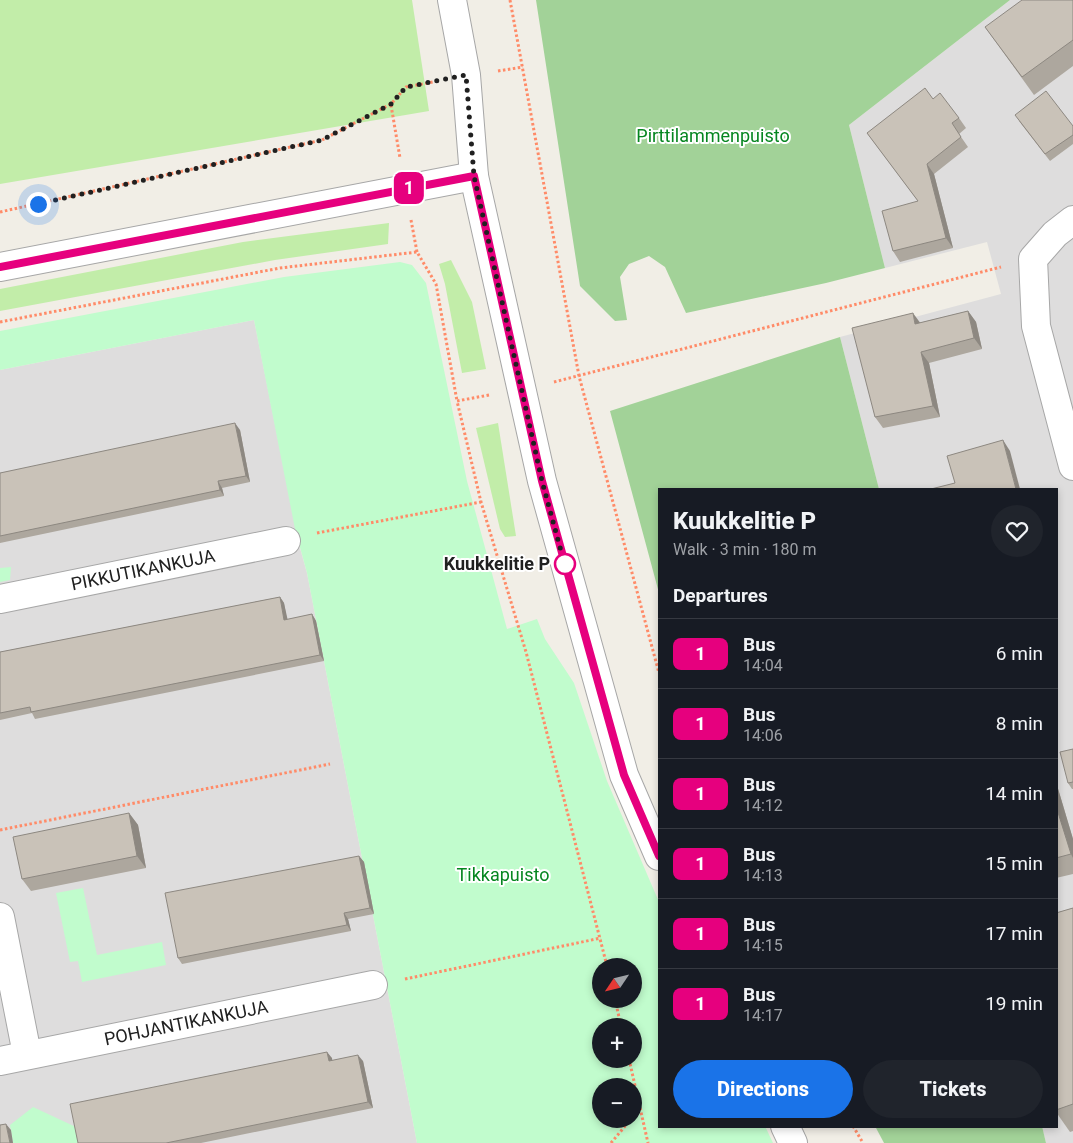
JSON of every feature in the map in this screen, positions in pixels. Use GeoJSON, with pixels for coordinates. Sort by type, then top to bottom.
{"type":"FeatureCollection","features":[{"type":"Feature","properties":{"kind":"street"},"geometry":{"type":"LineString","coordinates":[[452,0],[466,75],[474,176],[542,481],[624,775],[658,854]]}},
{"type":"Feature","properties":{"kind":"street"},"geometry":{"type":"LineString","coordinates":[[0,267],[474,176]]}},
{"type":"Feature","properties":{"kind":"street"},"geometry":{"type":"LineString","coordinates":[[1073,220],[1055,234],[1033,259],[1036,326],[1073,466]]}},
{"type":"Feature","properties":{"kind":"street","name":"PIKKUTIKANKUJA"},"geometry":{"type":"LineString","coordinates":[[0,598],[286,542]]}},
{"type":"Feature","properties":{"kind":"street"},"geometry":{"type":"LineString","coordinates":[[0,917],[27,1054]]}},
{"type":"Feature","properties":{"kind":"street","name":"POHJANTIKANKUJA"},"geometry":{"type":"LineString","coordinates":[[0,1061],[373,985]]}},
{"type":"Feature","properties":{"kind":"street"},"geometry":{"type":"LineString","coordinates":[[786,1128],[794,1143]]}},
{"type":"Feature","properties":{"kind":"path"},"geometry":{"type":"LineString","coordinates":[[510,0],[579,376],[658,669]]}},
{"type":"Feature","properties":{"kind":"path"},"geometry":{"type":"LineString","coordinates":[[0,212],[322,140],[391,104],[406,87],[466,75],[522,67]]}},
{"type":"Feature","properties":{"kind":"path"},"geometry":{"type":"LineString","coordinates":[[0,322],[280,268],[417,252],[436,284],[457,401],[481,502],[526,652],[605,958]]}},
{"type":"Feature","properties":{"kind":"path"},"geometry":{"type":"LineString","coordinates":[[457,401],[521,390],[579,376],[1033,259]]}},
{"type":"Feature","properties":{"kind":"path"},"geometry":{"type":"LineString","coordinates":[[286,542],[303,536],[481,502]]}},
{"type":"Feature","properties":{"kind":"path"},"geometry":{"type":"LineString","coordinates":[[0,830],[330,764]]}},
{"type":"Feature","properties":{"kind":"path"},"geometry":{"type":"LineString","coordinates":[[373,985],[601,938]]}},
{"type":"Feature","properties":{"kind":"path"},"geometry":{"type":"LineString","coordinates":[[642,1117],[648,1143]]}},
{"type":"Feature","properties":{"kind":"path"},"geometry":{"type":"LineString","coordinates":[[611,1143],[624,1128]]}},
{"type":"Feature","properties":{"kind":"path"},"geometry":{"type":"LineString","coordinates":[[854,1128],[862,1143]]}},
{"type":"Feature","properties":{"kind":"shaded area"},"geometry":{"type":"Polygon","coordinates":[[[1010,0],[1073,0],[1073,1143],[1046,1143],[1042,1128],[1058,1128],[1058,488],[879,488],[840,337],[1001,294],[987,242],[885,268],[849,125],[1010,0]]]}},
{"type":"Feature","properties":{"kind":"shaded area"},"geometry":{"type":"Polygon","coordinates":[[[254,320],[300,548],[307,573],[417,1143],[0,1143],[0,370],[254,320]]]}},
{"type":"Feature","properties":{"kind":"green space"},"geometry":{"type":"Polygon","coordinates":[[[0,0],[412,0],[429,111],[0,184],[0,0]]]}},
{"type":"Feature","properties":{"kind":"green space","name":"Pirttilammenpuisto"},"geometry":{"type":"Polygon","coordinates":[[[536,0],[1010,0],[849,125],[885,268],[826,283],[686,313],[665,267],[649,256],[629,264],[620,277],[627,320],[615,321],[580,286],[536,0]]]}},
{"type":"Feature","properties":{"kind":"green space"},"geometry":{"type":"Polygon","coordinates":[[[389,223],[388,244],[275,260],[0,311],[0,289],[243,242],[389,223]]]}},
{"type":"Feature","properties":{"kind":"green space"},"geometry":{"type":"Polygon","coordinates":[[[451,260],[472,302],[486,369],[462,373],[445,284],[439,264],[451,260]]]}},
{"type":"Feature","properties":{"kind":"green space","name":"Tikkapuisto"},"geometry":{"type":"Polygon","coordinates":[[[400,262],[412,265],[426,283],[467,481],[507,629],[537,619],[545,639],[574,683],[607,781],[658,900],[658,1128],[766,1128],[773,1143],[417,1143],[307,573],[295,529],[254,320],[0,370],[0,331],[284,277],[400,262]]]}},
{"type":"Feature","properties":{"kind":"green space"},"geometry":{"type":"Polygon","coordinates":[[[840,337],[879,488],[658,488],[658,589],[610,411],[840,337]]]}},
{"type":"Feature","properties":{"kind":"green space"},"geometry":{"type":"Polygon","coordinates":[[[498,423],[516,536],[505,537],[500,529],[476,428],[498,423]]]}},
{"type":"Feature","properties":{"kind":"green space"},"geometry":{"type":"Polygon","coordinates":[[[11,567],[10,580],[0,582],[0,568],[11,567]]]}},
{"type":"Feature","properties":{"kind":"green space"},"geometry":{"type":"Polygon","coordinates":[[[83,888],[97,955],[162,942],[166,965],[82,982],[78,961],[70,962],[56,893],[83,888]]]}},
{"type":"Feature","properties":{"kind":"green space"},"geometry":{"type":"Polygon","coordinates":[[[33,1107],[78,1128],[81,1143],[13,1143],[10,1125],[33,1107]]]}},
{"type":"Feature","properties":{"kind":"green space"},"geometry":{"type":"Polygon","coordinates":[[[876,1128],[1042,1128],[1046,1143],[884,1143],[876,1128]]]}},
{"type":"Feature","properties":{"kind":"building"},"geometry":{"type":"Polygon","coordinates":[[[1022,0],[1073,0],[1073,40],[1022,77],[985,27],[1022,0]]]}},
{"type":"Feature","properties":{"kind":"building"},"geometry":{"type":"Polygon","coordinates":[[[925,88],[933,99],[940,93],[959,118],[952,123],[961,137],[927,164],[946,238],[893,251],[882,211],[918,201],[867,133],[925,88]]]}},
{"type":"Feature","properties":{"kind":"building"},"geometry":{"type":"Polygon","coordinates":[[[1046,91],[1073,126],[1073,135],[1045,154],[1015,115],[1046,91]]]}},
{"type":"Feature","properties":{"kind":"building"},"geometry":{"type":"Polygon","coordinates":[[[968,311],[974,338],[921,352],[933,406],[875,417],[852,328],[913,313],[915,324],[968,311]]]}},
{"type":"Feature","properties":{"kind":"building"},"geometry":{"type":"Polygon","coordinates":[[[235,423],[246,476],[218,481],[220,490],[0,536],[0,473],[235,423]]]}},
{"type":"Feature","properties":{"kind":"building"},"geometry":{"type":"Polygon","coordinates":[[[1003,440],[1016,488],[935,488],[955,483],[947,456],[1003,440]]]}},
{"type":"Feature","properties":{"kind":"building"},"geometry":{"type":"Polygon","coordinates":[[[280,597],[284,620],[312,614],[320,655],[31,712],[30,707],[0,713],[0,652],[280,597]]]}},
{"type":"Feature","properties":{"kind":"building"},"geometry":{"type":"Polygon","coordinates":[[[1073,749],[1073,782],[1068,783],[1060,752],[1073,749]]]}},
{"type":"Feature","properties":{"kind":"building"},"geometry":{"type":"Polygon","coordinates":[[[1058,812],[1071,854],[1058,857],[1058,812]]]}},
{"type":"Feature","properties":{"kind":"building"},"geometry":{"type":"Polygon","coordinates":[[[129,813],[137,856],[22,879],[13,837],[129,813]]]}},
{"type":"Feature","properties":{"kind":"building"},"geometry":{"type":"Polygon","coordinates":[[[359,856],[370,908],[344,913],[347,925],[178,958],[165,893],[359,856]]]}},
{"type":"Feature","properties":{"kind":"building"},"geometry":{"type":"Polygon","coordinates":[[[1073,908],[1073,1104],[1058,1109],[1058,912],[1073,908]]]}},
{"type":"Feature","properties":{"kind":"building"},"geometry":{"type":"Polygon","coordinates":[[[327,1052],[329,1061],[358,1055],[368,1102],[166,1143],[78,1143],[70,1104],[327,1052]]]}},
{"type":"Feature","properties":{"kind":"building"},"geometry":{"type":"Polygon","coordinates":[[[6,1124],[10,1143],[0,1143],[0,1125],[6,1124]]]}},
{"type":"Feature","properties":{"kind":"bus line","name":"1"},"geometry":{"type":"LineString","coordinates":[[0,267],[474,176],[542,481],[624,775],[658,854]]}},
{"type":"Feature","properties":{"kind":"place","name":"Kuukkelitie P"},"geometry":{"type":"Point","coordinates":[565,564]}},
{"type":"Feature","properties":{"kind":"route"},"geometry":{"type":"LineString","coordinates":[[38,204],[322,140],[391,104],[406,87],[466,75],[474,176],[542,481],[567,573],[565,564]]}}]}
